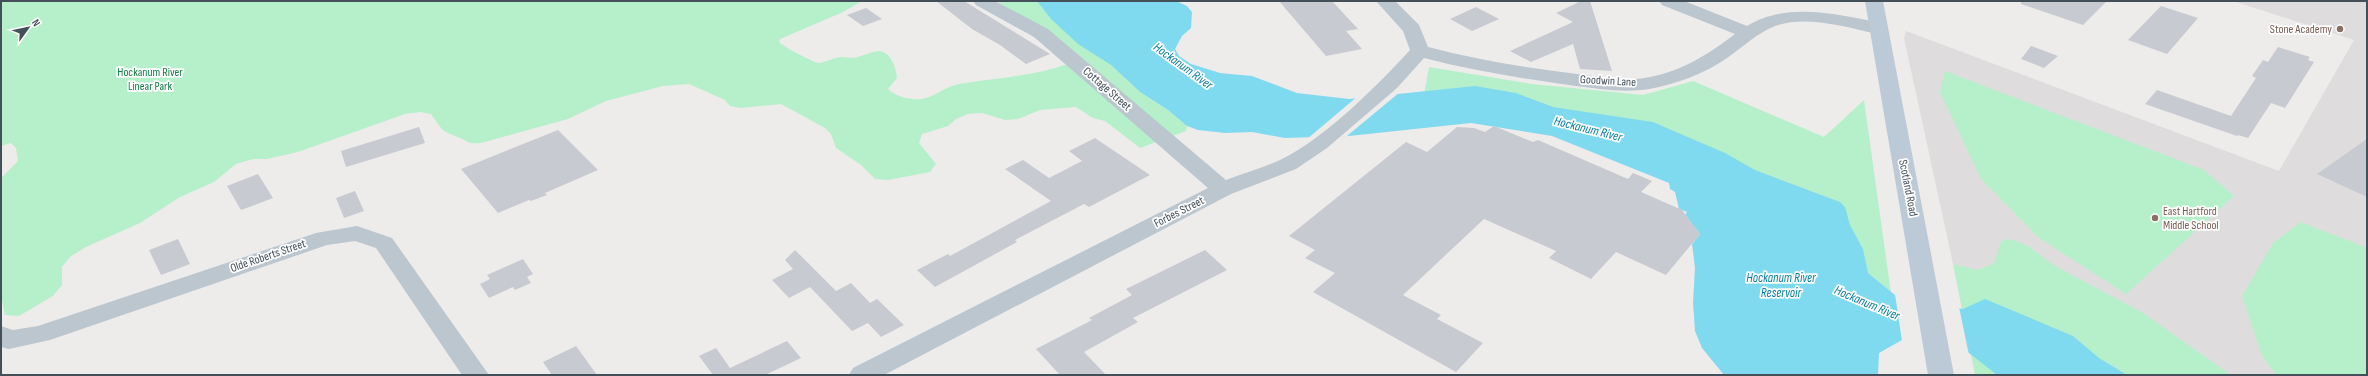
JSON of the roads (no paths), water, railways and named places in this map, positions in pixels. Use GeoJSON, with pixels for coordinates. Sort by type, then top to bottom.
{"type":"FeatureCollection","features":[{"type":"Feature","properties":{"kind":"main road","name":"Scotland Road"},"geometry":{"type":"LineString","coordinates":[[1874,1],[1877,28],[1942,375]]}},
{"type":"Feature","properties":{"kind":"street","name":"Cottage Street"},"geometry":{"type":"LineString","coordinates":[[982,1],[1041,33],[1223,189]]}},
{"type":"Feature","properties":{"kind":"street"},"geometry":{"type":"LineString","coordinates":[[1385,1],[1412,29],[1420,51]]}},
{"type":"Feature","properties":{"kind":"street"},"geometry":{"type":"LineString","coordinates":[[1668,1],[1747,32]]}},
{"type":"Feature","properties":{"kind":"street","name":"Goodwin Lane"},"geometry":{"type":"LineString","coordinates":[[1420,51],[1479,66],[1532,75],[1614,84],[1648,83],[1686,74],[1722,54],[1747,32],[1770,22],[1792,18],[1832,20],[1877,28]]}},
{"type":"Feature","properties":{"kind":"street","name":"Forbes Street"},"geometry":{"type":"LineString","coordinates":[[862,375],[1223,189],[1288,164],[1327,138],[1382,91],[1420,51]]}},
{"type":"Feature","properties":{"kind":"street","name":"Olde Roberts Street"},"geometry":{"type":"LineString","coordinates":[[1,335],[9,340],[40,334],[324,238],[357,233],[384,243],[476,375]]}},
{"type":"Feature","properties":{"kind":"water"},"geometry":{"type":"Polygon","coordinates":[[[1037,1],[1176,1],[1187,6],[1192,12],[1191,28],[1182,36],[1175,49],[1179,56],[1191,64],[1220,73],[1252,76],[1297,93],[1349,99],[1475,86],[1516,93],[1553,107],[1653,122],[1725,153],[1755,170],[1840,202],[1845,207],[1850,225],[1863,249],[1868,273],[1901,300],[1963,309],[1985,299],[2073,336],[2099,358],[2127,375],[1997,375],[1969,353],[1902,340],[1879,353],[1878,375],[1724,375],[1702,348],[1695,331],[1693,303],[1695,268],[1692,244],[1700,234],[1685,215],[1687,212],[1679,209],[1675,192],[1670,189],[1669,183],[1552,136],[1471,123],[1349,136],[1285,138],[1252,132],[1225,133],[1198,130],[1187,126],[1168,110],[1140,92],[1111,65],[1078,44],[1051,19],[1037,1]]]}},
{"type":"Feature","properties":{"kind":"place","name":"Stone Academy"},"geometry":{"type":"Point","coordinates":[2340,29]}},
{"type":"Feature","properties":{"kind":"place","name":"East Hartford Middle School"},"geometry":{"type":"Point","coordinates":[2155,218]}},
{"type":"Feature","properties":{"kind":"water label","name":"Hockanum River"},"geometry":{"type":"Point","coordinates":[1183,66]}},
{"type":"Feature","properties":{"kind":"water label","name":"Hockanum River"},"geometry":{"type":"Point","coordinates":[1588,129]}},
{"type":"Feature","properties":{"kind":"water label","name":"Hockanum River Reservoir"},"geometry":{"type":"Point","coordinates":[1781,286]}},
{"type":"Feature","properties":{"kind":"water label","name":"Hockanum River"},"geometry":{"type":"Point","coordinates":[1867,303]}},
{"type":"Feature","properties":{"kind":"park label","name":"Hockanum River Linear Park"},"geometry":{"type":"Point","coordinates":[150,79]}}]}
